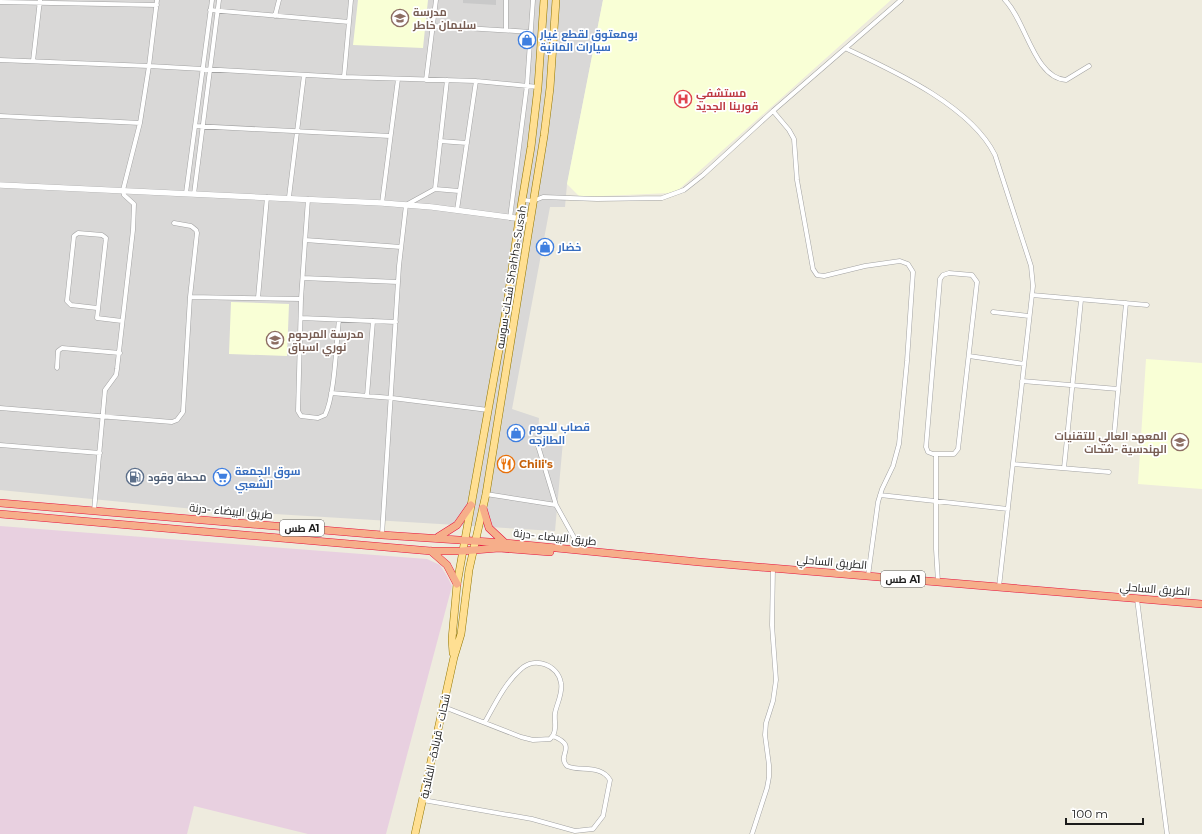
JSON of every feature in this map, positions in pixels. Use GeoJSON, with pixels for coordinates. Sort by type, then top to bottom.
{"type":"FeatureCollection","features":[{"type":"Feature","properties":{"kind":"highway","name":"طريق البيضاء -درنة"},"geometry":{"type":"LineString","coordinates":[[0,502],[382,535],[475,540],[582,550],[604,554]]}},
{"type":"Feature","properties":{"kind":"highway"},"geometry":{"type":"LineString","coordinates":[[436,538],[458,525],[472,505]]}},
{"type":"Feature","properties":{"kind":"highway"},"geometry":{"type":"LineString","coordinates":[[483,508],[489,528],[505,543]]}},
{"type":"Feature","properties":{"kind":"highway","name":"طريق البيضاء -درنة"},"geometry":{"type":"LineString","coordinates":[[0,514],[431,551],[462,552],[499,548],[582,554],[604,554]]}},
{"type":"Feature","properties":{"kind":"highway"},"geometry":{"type":"LineString","coordinates":[[431,551],[447,565],[457,584]]}},
{"type":"Feature","properties":{"kind":"highway","name":"الطريق الساحلي"},"geometry":{"type":"LineString","coordinates":[[604,554],[1202,604]]}},
{"type":"Feature","properties":{"kind":"main road","name":"شحات-سوسه Shahha-Susah"},"geometry":{"type":"LineString","coordinates":[[454,657],[452,639],[457,584],[507,305],[523,200],[538,87],[544,0]]}},
{"type":"Feature","properties":{"kind":"main road","name":"شحات-سوسه Shahha-Susah"},"geometry":{"type":"LineString","coordinates":[[454,657],[461,634],[475,540],[486,494],[547,114],[556,0]]}},
{"type":"Feature","properties":{"kind":"main road","name":"شحات - قرنادة- الفائدية"},"geometry":{"type":"LineString","coordinates":[[415,834],[454,657]]}},
{"type":"Feature","properties":{"kind":"street"},"geometry":{"type":"LineString","coordinates":[[186,193],[212,0]]}},
{"type":"Feature","properties":{"kind":"street"},"geometry":{"type":"LineString","coordinates":[[194,194],[220,0]]}},
{"type":"Feature","properties":{"kind":"street"},"geometry":{"type":"LineString","coordinates":[[275,16],[279,0]]}},
{"type":"Feature","properties":{"kind":"street"},"geometry":{"type":"LineString","coordinates":[[344,77],[351,0]]}},
{"type":"Feature","properties":{"kind":"street"},"geometry":{"type":"LineString","coordinates":[[426,80],[436,0]]}},
{"type":"Feature","properties":{"kind":"street"},"geometry":{"type":"LineString","coordinates":[[506,0],[506,30]]}},
{"type":"Feature","properties":{"kind":"street"},"geometry":{"type":"LineString","coordinates":[[510,218],[527,85],[533,0]]}},
{"type":"Feature","properties":{"kind":"street"},"geometry":{"type":"LineString","coordinates":[[523,200],[533,201],[543,197],[662,198],[677,194],[703,175],[901,0]]}},
{"type":"Feature","properties":{"kind":"street"},"geometry":{"type":"LineString","coordinates":[[1005,0],[1020,22],[1038,62],[1044,70],[1053,76],[1066,80],[1089,66]]}},
{"type":"Feature","properties":{"kind":"street"},"geometry":{"type":"LineString","coordinates":[[0,2],[157,2],[140,123],[123,190],[124,195],[134,204],[134,208],[120,353],[116,375],[105,390],[104,416],[94,511]]}},
{"type":"Feature","properties":{"kind":"street"},"geometry":{"type":"LineString","coordinates":[[33,61],[39,2]]}},
{"type":"Feature","properties":{"kind":"street"},"geometry":{"type":"LineString","coordinates":[[210,10],[350,22]]}},
{"type":"Feature","properties":{"kind":"street"},"geometry":{"type":"LineString","coordinates":[[433,26],[531,32]]}},
{"type":"Feature","properties":{"kind":"street"},"geometry":{"type":"LineString","coordinates":[[846,48],[894,71],[942,99],[985,138],[995,155],[1031,266],[1033,280],[1032,295],[999,587]]}},
{"type":"Feature","properties":{"kind":"street"},"geometry":{"type":"LineString","coordinates":[[0,60],[149,66],[210,71],[344,77],[476,81],[538,87]]}},
{"type":"Feature","properties":{"kind":"street"},"geometry":{"type":"LineString","coordinates":[[289,197],[304,75]]}},
{"type":"Feature","properties":{"kind":"street"},"geometry":{"type":"LineString","coordinates":[[382,203],[398,79]]}},
{"type":"Feature","properties":{"kind":"street"},"geometry":{"type":"LineString","coordinates":[[435,189],[447,80]]}},
{"type":"Feature","properties":{"kind":"street"},"geometry":{"type":"LineString","coordinates":[[457,210],[476,81]]}},
{"type":"Feature","properties":{"kind":"street"},"geometry":{"type":"LineString","coordinates":[[773,112],[789,130],[794,139],[797,180],[813,269],[815,273],[824,276],[865,266],[900,261],[908,264],[913,272],[899,444],[893,466],[880,496],[868,576]]}},
{"type":"Feature","properties":{"kind":"street"},"geometry":{"type":"LineString","coordinates":[[0,116],[140,123]]}},
{"type":"Feature","properties":{"kind":"street"},"geometry":{"type":"LineString","coordinates":[[195,126],[297,130],[390,136]]}},
{"type":"Feature","properties":{"kind":"street"},"geometry":{"type":"LineString","coordinates":[[440,141],[467,143]]}},
{"type":"Feature","properties":{"kind":"street"},"geometry":{"type":"LineString","coordinates":[[0,185],[308,198],[457,210],[530,220]]}},
{"type":"Feature","properties":{"kind":"street"},"geometry":{"type":"LineString","coordinates":[[406,205],[435,189],[459,191]]}},
{"type":"Feature","properties":{"kind":"street"},"geometry":{"type":"LineString","coordinates":[[258,298],[267,196]]}},
{"type":"Feature","properties":{"kind":"street"},"geometry":{"type":"LineString","coordinates":[[308,198],[301,299],[299,413],[305,417],[318,418],[325,415],[331,393],[339,320]]}},
{"type":"Feature","properties":{"kind":"street"},"geometry":{"type":"LineString","coordinates":[[382,535],[392,398],[398,282],[406,205]]}},
{"type":"Feature","properties":{"kind":"street"},"geometry":{"type":"LineString","coordinates":[[0,408],[172,422],[181,416],[183,412],[190,297],[196,230],[191,226],[174,224]]}},
{"type":"Feature","properties":{"kind":"street"},"geometry":{"type":"LineString","coordinates":[[97,308],[71,305],[67,301],[74,236],[78,233],[102,235],[106,238],[97,308],[96,315],[99,319],[122,321]]}},
{"type":"Feature","properties":{"kind":"street"},"geometry":{"type":"LineString","coordinates":[[305,240],[401,247]]}},
{"type":"Feature","properties":{"kind":"street"},"geometry":{"type":"LineString","coordinates":[[946,273],[969,274],[974,276],[976,280],[958,450],[954,454],[936,454],[929,453],[926,447],[940,281],[942,275],[946,273]]}},
{"type":"Feature","properties":{"kind":"street"},"geometry":{"type":"LineString","coordinates":[[303,278],[398,282]]}},
{"type":"Feature","properties":{"kind":"street"},"geometry":{"type":"LineString","coordinates":[[1032,295],[1147,305]]}},
{"type":"Feature","properties":{"kind":"street"},"geometry":{"type":"LineString","coordinates":[[190,297],[301,299]]}},
{"type":"Feature","properties":{"kind":"street"},"geometry":{"type":"LineString","coordinates":[[1064,468],[1071,385],[1081,300]]}},
{"type":"Feature","properties":{"kind":"street"},"geometry":{"type":"LineString","coordinates":[[1114,436],[1126,304]]}},
{"type":"Feature","properties":{"kind":"street"},"geometry":{"type":"LineString","coordinates":[[993,312],[1029,316]]}},
{"type":"Feature","properties":{"kind":"street"},"geometry":{"type":"LineString","coordinates":[[301,318],[396,322]]}},
{"type":"Feature","properties":{"kind":"street"},"geometry":{"type":"LineString","coordinates":[[367,396],[373,322]]}},
{"type":"Feature","properties":{"kind":"street"},"geometry":{"type":"LineString","coordinates":[[57,368],[58,351],[62,348],[120,353]]}},
{"type":"Feature","properties":{"kind":"street"},"geometry":{"type":"LineString","coordinates":[[969,356],[1024,364]]}},
{"type":"Feature","properties":{"kind":"street"},"geometry":{"type":"LineString","coordinates":[[1022,381],[1118,389]]}},
{"type":"Feature","properties":{"kind":"street"},"geometry":{"type":"LineString","coordinates":[[331,393],[392,398],[488,410]]}},
{"type":"Feature","properties":{"kind":"street"},"geometry":{"type":"LineString","coordinates":[[536,439],[556,505],[582,550]]}},
{"type":"Feature","properties":{"kind":"street"},"geometry":{"type":"LineString","coordinates":[[0,445],[100,454]]}},
{"type":"Feature","properties":{"kind":"street"},"geometry":{"type":"LineString","coordinates":[[936,454],[938,582]]}},
{"type":"Feature","properties":{"kind":"street"},"geometry":{"type":"LineString","coordinates":[[1013,464],[1109,472]]}},
{"type":"Feature","properties":{"kind":"street"},"geometry":{"type":"LineString","coordinates":[[486,494],[556,505]]}},
{"type":"Feature","properties":{"kind":"street"},"geometry":{"type":"LineString","coordinates":[[880,496],[1008,509]]}},
{"type":"Feature","properties":{"kind":"street"},"geometry":{"type":"LineString","coordinates":[[752,834],[767,788],[769,777],[766,723],[773,701],[776,680],[772,625],[773,568]]}},
{"type":"Feature","properties":{"kind":"street"},"geometry":{"type":"LineString","coordinates":[[1137,599],[1167,834]]}},
{"type":"Feature","properties":{"kind":"street"},"geometry":{"type":"LineString","coordinates":[[485,722],[506,687],[521,668],[529,663],[542,662],[556,672],[561,684],[553,736]]}},
{"type":"Feature","properties":{"kind":"street"},"geometry":{"type":"LineString","coordinates":[[444,707],[533,740],[545,740],[553,736]]}},
{"type":"Feature","properties":{"kind":"street"},"geometry":{"type":"LineString","coordinates":[[423,800],[532,819],[575,831],[593,829],[603,816],[610,780],[604,774],[595,770],[567,766],[564,760],[565,742],[553,736]]}},
{"type":"Feature","properties":{"kind":"shaded area"},"geometry":{"type":"Polygon","coordinates":[[[0,0],[603,0],[567,184],[565,207],[550,207],[512,409],[539,418],[538,436],[563,441],[555,531],[194,509],[0,490],[0,0]]]}},
{"type":"Feature","properties":{"kind":"shaded area"},"geometry":{"type":"Polygon","coordinates":[[[358,0],[428,0],[423,48],[353,45],[358,0]]]}},
{"type":"Feature","properties":{"kind":"shaded area"},"geometry":{"type":"Polygon","coordinates":[[[463,0],[496,0],[496,5],[463,3],[463,0]]]}},
{"type":"Feature","properties":{"kind":"shaded area","name":"مستشفي قورينا الجديد"},"geometry":{"type":"Polygon","coordinates":[[[603,0],[891,0],[677,191],[670,193],[580,197],[567,184],[603,0]]]}},
{"type":"Feature","properties":{"kind":"shaded area"},"geometry":{"type":"Polygon","coordinates":[[[231,302],[289,304],[287,356],[229,354],[231,302]]]}},
{"type":"Feature","properties":{"kind":"shaded area"},"geometry":{"type":"Polygon","coordinates":[[[1146,359],[1202,363],[1202,489],[1138,484],[1146,359]]]}},
{"type":"Feature","properties":{"kind":"shaded area"},"geometry":{"type":"Polygon","coordinates":[[[0,526],[427,559],[440,565],[452,586],[386,834],[308,834],[194,806],[187,834],[0,834],[0,526]]]}},
{"type":"Feature","properties":{"kind":"place","name":"مدرسة سليمان خاطر"},"geometry":{"type":"Point","coordinates":[400,18]}},
{"type":"Feature","properties":{"kind":"place","name":"بومعتوق لقطع غيار سيارات المانية"},"geometry":{"type":"Point","coordinates":[527,40]}},
{"type":"Feature","properties":{"kind":"place","name":"مستشفي قورينا الجديد"},"geometry":{"type":"Point","coordinates":[683,99]}},
{"type":"Feature","properties":{"kind":"place","name":"خضار"},"geometry":{"type":"Point","coordinates":[545,247]}},
{"type":"Feature","properties":{"kind":"place","name":"مدرسة المرحوم نوري اسباق"},"geometry":{"type":"Point","coordinates":[275,340]}},
{"type":"Feature","properties":{"kind":"place","name":"قصاب للحوم الطازجه"},"geometry":{"type":"Point","coordinates":[516,433]}},
{"type":"Feature","properties":{"kind":"place","name":"المعهد العالي للتقنيات الهندسية -شحات"},"geometry":{"type":"Point","coordinates":[1180,442]}},
{"type":"Feature","properties":{"kind":"place","name":"Chili's"},"geometry":{"type":"Point","coordinates":[506,464]}},
{"type":"Feature","properties":{"kind":"place","name":"محطة وقود"},"geometry":{"type":"Point","coordinates":[135,477]}},
{"type":"Feature","properties":{"kind":"place","name":"سوق الجمعة الشعبي"},"geometry":{"type":"Point","coordinates":[222,477]}}]}
